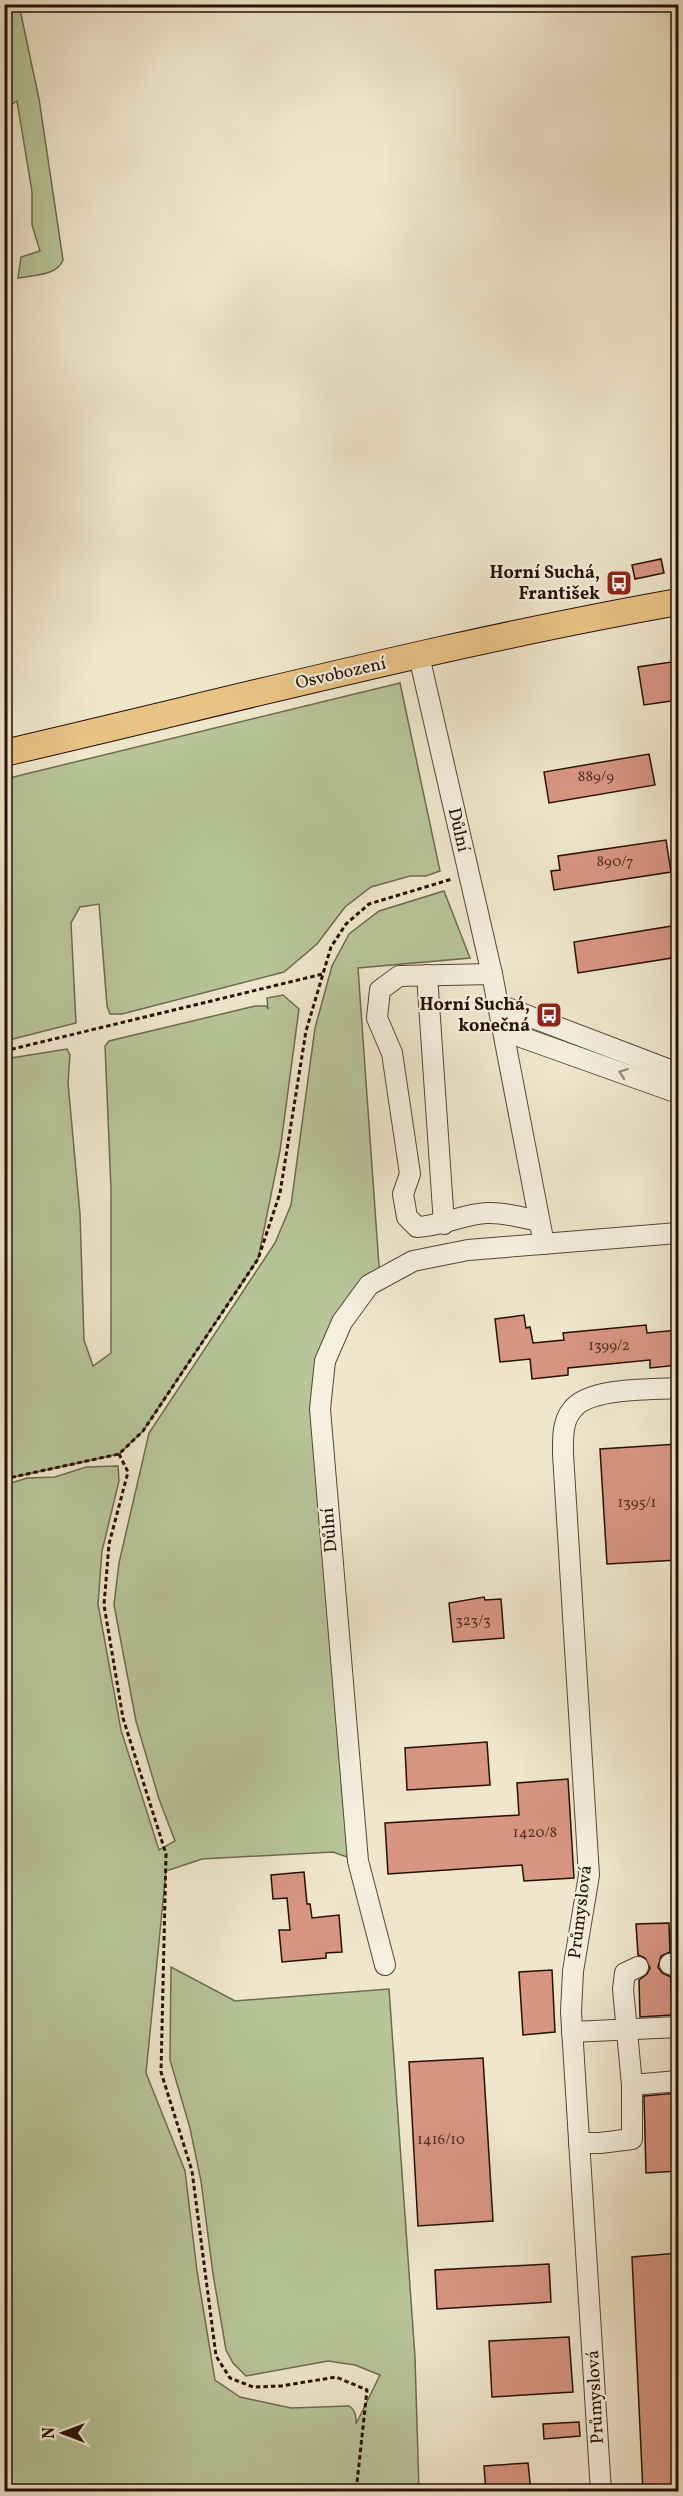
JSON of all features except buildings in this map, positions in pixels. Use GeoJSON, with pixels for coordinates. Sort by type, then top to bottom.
{"type":"FeatureCollection","features":[{"type":"Feature","properties":{"kind":"main road","name":"Osvobození"},"geometry":{"type":"LineString","coordinates":[[4,753],[419,656],[600,616],[678,602]]}},
{"type":"Feature","properties":{"kind":"street","name":"Důlní"},"geometry":{"type":"LineString","coordinates":[[419,656],[492,974],[543,1244]]}},
{"type":"Feature","properties":{"kind":"street"},"geometry":{"type":"LineString","coordinates":[[492,974],[399,976],[380,990],[377,1018],[392,1053],[410,1174],[403,1194],[407,1217],[417,1227],[444,1224],[485,1213],[539,1221]]}},
{"type":"Feature","properties":{"kind":"street"},"geometry":{"type":"LineString","coordinates":[[427,975],[444,1224]]}},
{"type":"Feature","properties":{"kind":"street"},"geometry":{"type":"LineString","coordinates":[[497,1004],[678,1073]]}},
{"type":"Feature","properties":{"kind":"street"},"geometry":{"type":"LineString","coordinates":[[497,1004],[521,1036],[678,1093]]}},
{"type":"Feature","properties":{"kind":"street","name":"Důlní"},"geometry":{"type":"LineString","coordinates":[[385,1965],[358,1861],[320,1409],[325,1361],[342,1322],[369,1285],[413,1262],[468,1250],[678,1233]]}},
{"type":"Feature","properties":{"kind":"street","name":"Průmyslová"},"geometry":{"type":"LineString","coordinates":[[601,2492],[572,2032],[573,1971],[589,1875],[563,1454],[564,1427],[572,1409],[589,1397],[678,1388]]}},
{"type":"Feature","properties":{"kind":"street"},"geometry":{"type":"LineString","coordinates":[[579,2143],[632,2139],[632,2085],[623,1989],[625,1973],[638,1967]]}},
{"type":"Feature","properties":{"kind":"street"},"geometry":{"type":"LineString","coordinates":[[572,2032],[678,2027]]}},
{"type":"Feature","properties":{"kind":"street"},"geometry":{"type":"LineString","coordinates":[[632,2085],[678,2081]]}},
{"type":"Feature","properties":{"kind":"path"},"geometry":{"type":"LineString","coordinates":[[4,1479],[119,1454],[143,1431],[258,1259],[279,1193],[306,1031],[331,947],[346,924],[369,904],[468,874]]}},
{"type":"Feature","properties":{"kind":"path"},"geometry":{"type":"LineString","coordinates":[[4,1051],[323,974]]}},
{"type":"Feature","properties":{"kind":"path"},"geometry":{"type":"LineString","coordinates":[[119,1454],[128,1472],[109,1544],[104,1605],[123,1718],[166,1854],[161,2072],[192,2170],[216,2356],[230,2378],[253,2387],[281,2386],[336,2376],[367,2390],[356,2492]]}},
{"type":"Feature","properties":{"kind":"green space"},"geometry":{"type":"Polygon","coordinates":[[[5,4],[19,5],[39,99],[63,260],[56,269],[50,272],[18,278],[21,257],[40,251],[32,225],[32,192],[17,101],[5,109],[5,4]]]}},
{"type":"Feature","properties":{"kind":"green space"},"geometry":{"type":"Polygon","coordinates":[[[400,683],[440,871],[426,876],[410,876],[371,887],[345,907],[317,944],[284,972],[122,1014],[110,1014],[107,1006],[99,904],[80,907],[71,923],[76,1023],[5,1041],[5,779],[400,683]]]}},
{"type":"Feature","properties":{"kind":"green space"},"geometry":{"type":"Polygon","coordinates":[[[444,891],[470,958],[358,968],[380,1280],[325,1361],[358,1861],[333,1852],[202,1859],[166,1871],[146,2073],[185,2171],[197,2271],[215,2380],[240,2397],[291,2408],[349,2406],[355,2414],[356,2424],[380,2375],[355,2365],[328,2361],[246,2376],[233,2363],[226,2350],[201,2181],[190,2128],[170,2060],[171,1967],[235,2001],[389,1989],[415,2357],[419,2491],[5,2492],[5,1485],[27,1478],[55,1477],[86,1467],[118,1466],[119,1481],[102,1551],[98,1604],[121,1730],[159,1850],[175,1841],[159,1799],[136,1721],[114,1605],[119,1563],[149,1433],[275,1243],[291,1205],[315,1028],[332,966],[349,934],[379,911],[444,891]]]}},
{"type":"Feature","properties":{"kind":"green space"},"geometry":{"type":"Polygon","coordinates":[[[283,995],[299,1009],[280,1151],[258,1259],[143,1431],[119,1454],[5,1479],[5,1059],[67,1049],[70,1055],[68,1083],[80,1214],[84,1340],[93,1366],[111,1353],[111,1189],[105,1046],[109,1041],[255,1006],[266,1006],[268,1009],[267,998],[283,995]]]}},
{"type":"Feature","properties":{"kind":"place","name":"Horní Suchá, František"},"geometry":{"type":"Point","coordinates":[619,583]}},
{"type":"Feature","properties":{"kind":"place","name":"Horní Suchá, konečná"},"geometry":{"type":"Point","coordinates":[549,1015]}}]}
